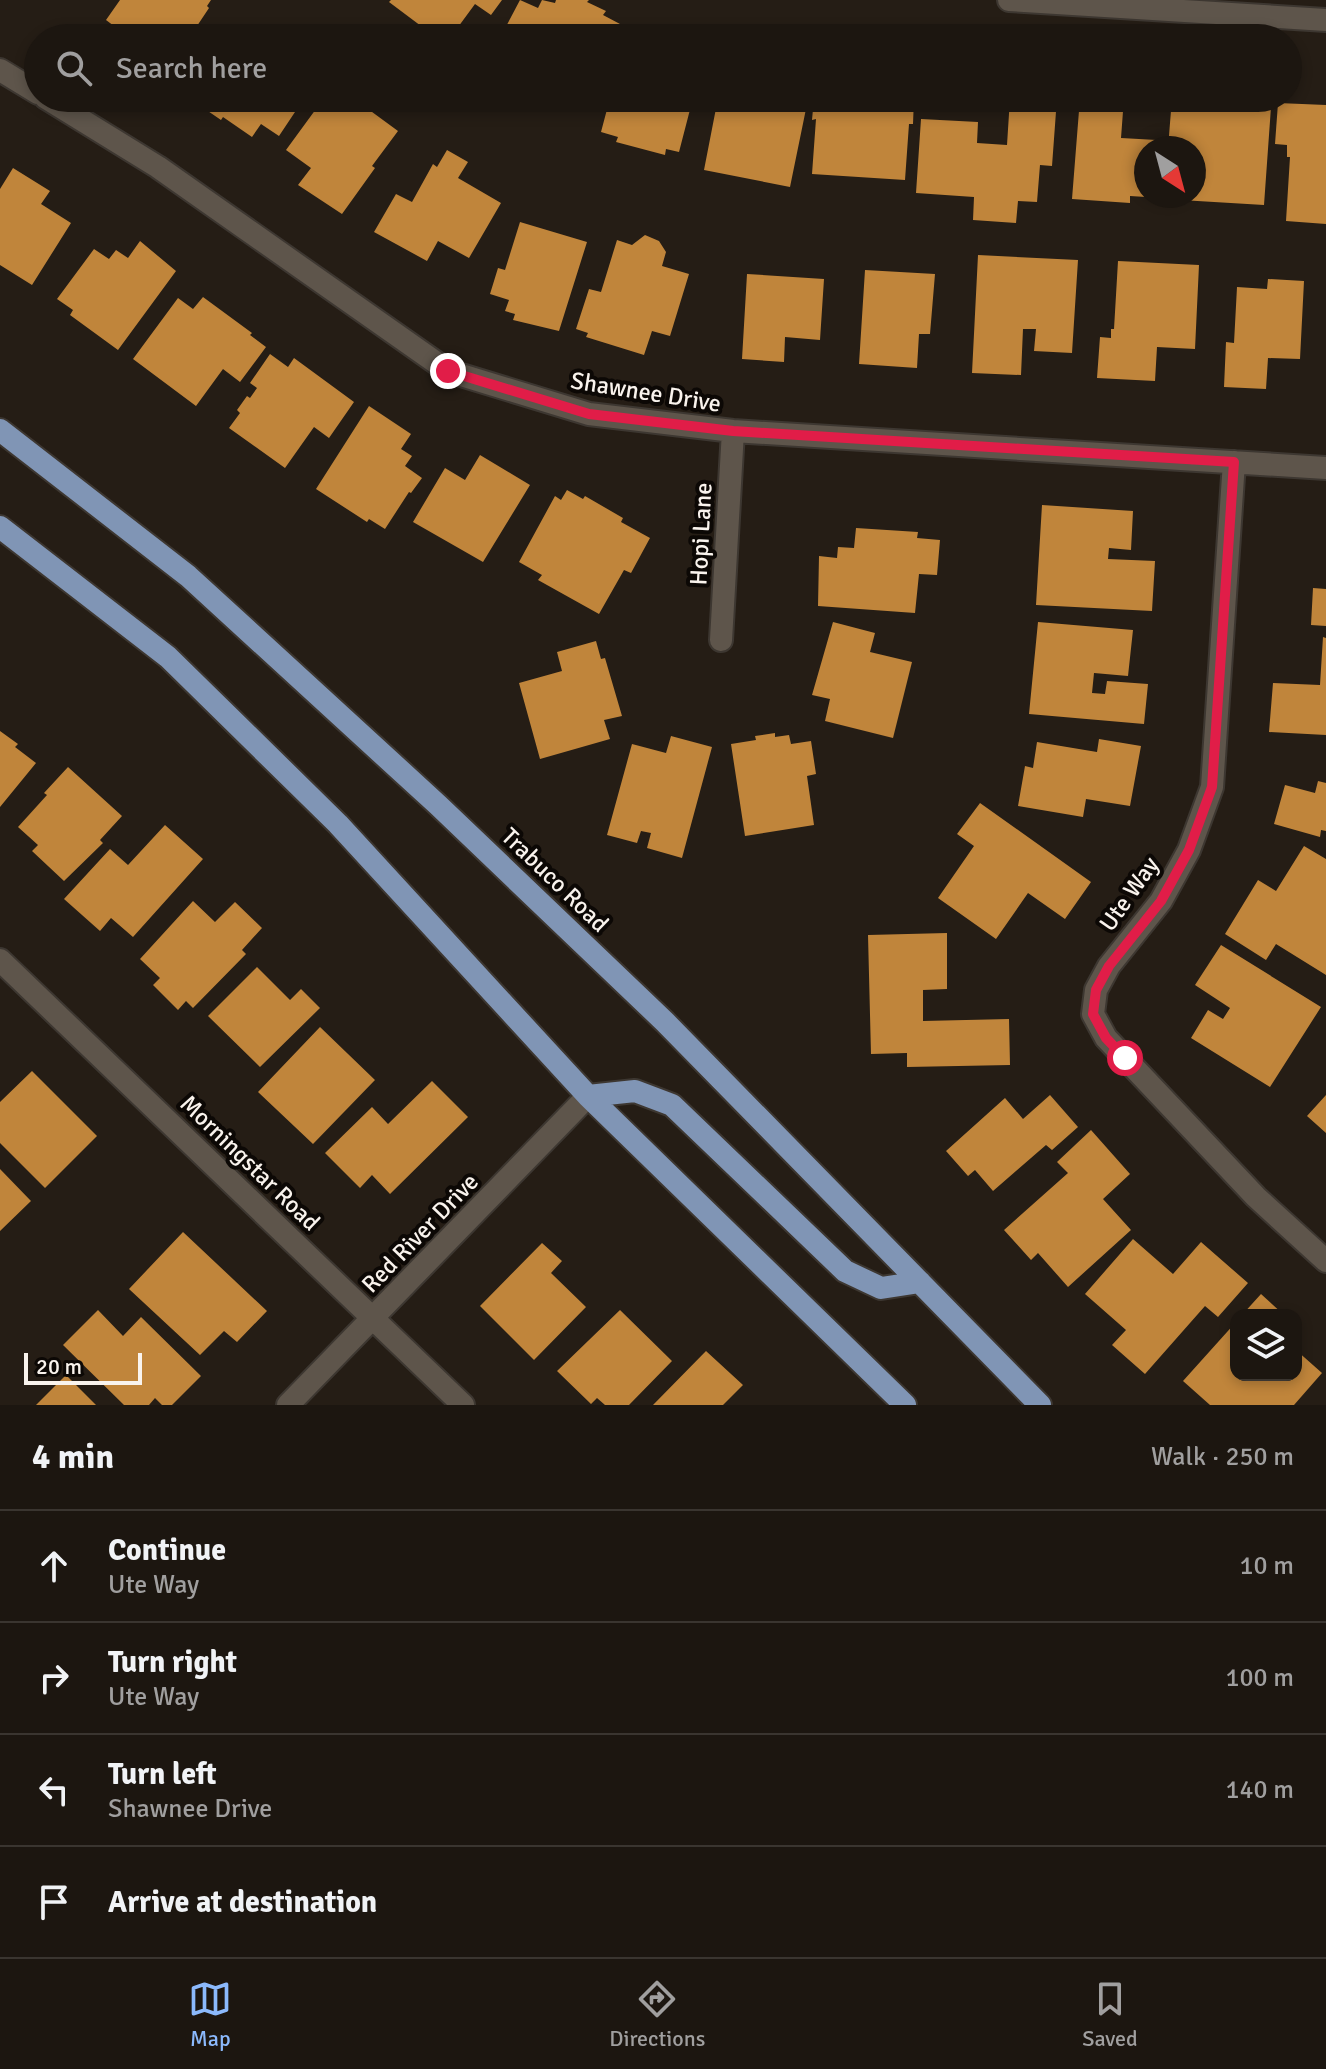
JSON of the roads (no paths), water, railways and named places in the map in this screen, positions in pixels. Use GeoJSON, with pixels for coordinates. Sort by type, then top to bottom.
{"type":"FeatureCollection","features":[{"type":"Feature","properties":{"kind":"main road","name":"Trabuco Road"},"geometry":{"type":"LineString","coordinates":[[0,430],[188,576],[427,794],[665,1022],[1040,1405]]}},
{"type":"Feature","properties":{"kind":"main road"},"geometry":{"type":"LineString","coordinates":[[0,527],[168,657],[338,824],[588,1096],[905,1405]]}},
{"type":"Feature","properties":{"kind":"main road"},"geometry":{"type":"LineString","coordinates":[[588,1096],[635,1091],[672,1105],[845,1271],[881,1288],[920,1282]]}},
{"type":"Feature","properties":{"kind":"street"},"geometry":{"type":"LineString","coordinates":[[1009,0],[1326,20]]}},
{"type":"Feature","properties":{"kind":"street"},"geometry":{"type":"LineString","coordinates":[[0,70],[24,85]]}},
{"type":"Feature","properties":{"kind":"street","name":"Shawnee Drive"},"geometry":{"type":"LineString","coordinates":[[69,112],[158,167],[448,371],[589,414],[733,431],[1326,468]]}},
{"type":"Feature","properties":{"kind":"street","name":"Hopi Lane"},"geometry":{"type":"LineString","coordinates":[[721,640],[733,431]]}},
{"type":"Feature","properties":{"kind":"street","name":"Ute Way"},"geometry":{"type":"LineString","coordinates":[[1234,462],[1212,787],[1189,850],[1161,901],[1109,966],[1096,990],[1093,1014],[1106,1038],[1256,1197],[1326,1261]]}},
{"type":"Feature","properties":{"kind":"street","name":"Morningstar Road"},"geometry":{"type":"LineString","coordinates":[[4,972],[375,1318],[463,1405]]}},
{"type":"Feature","properties":{"kind":"street","name":"Red River Drive"},"geometry":{"type":"LineString","coordinates":[[288,1405],[588,1096]]}}]}
